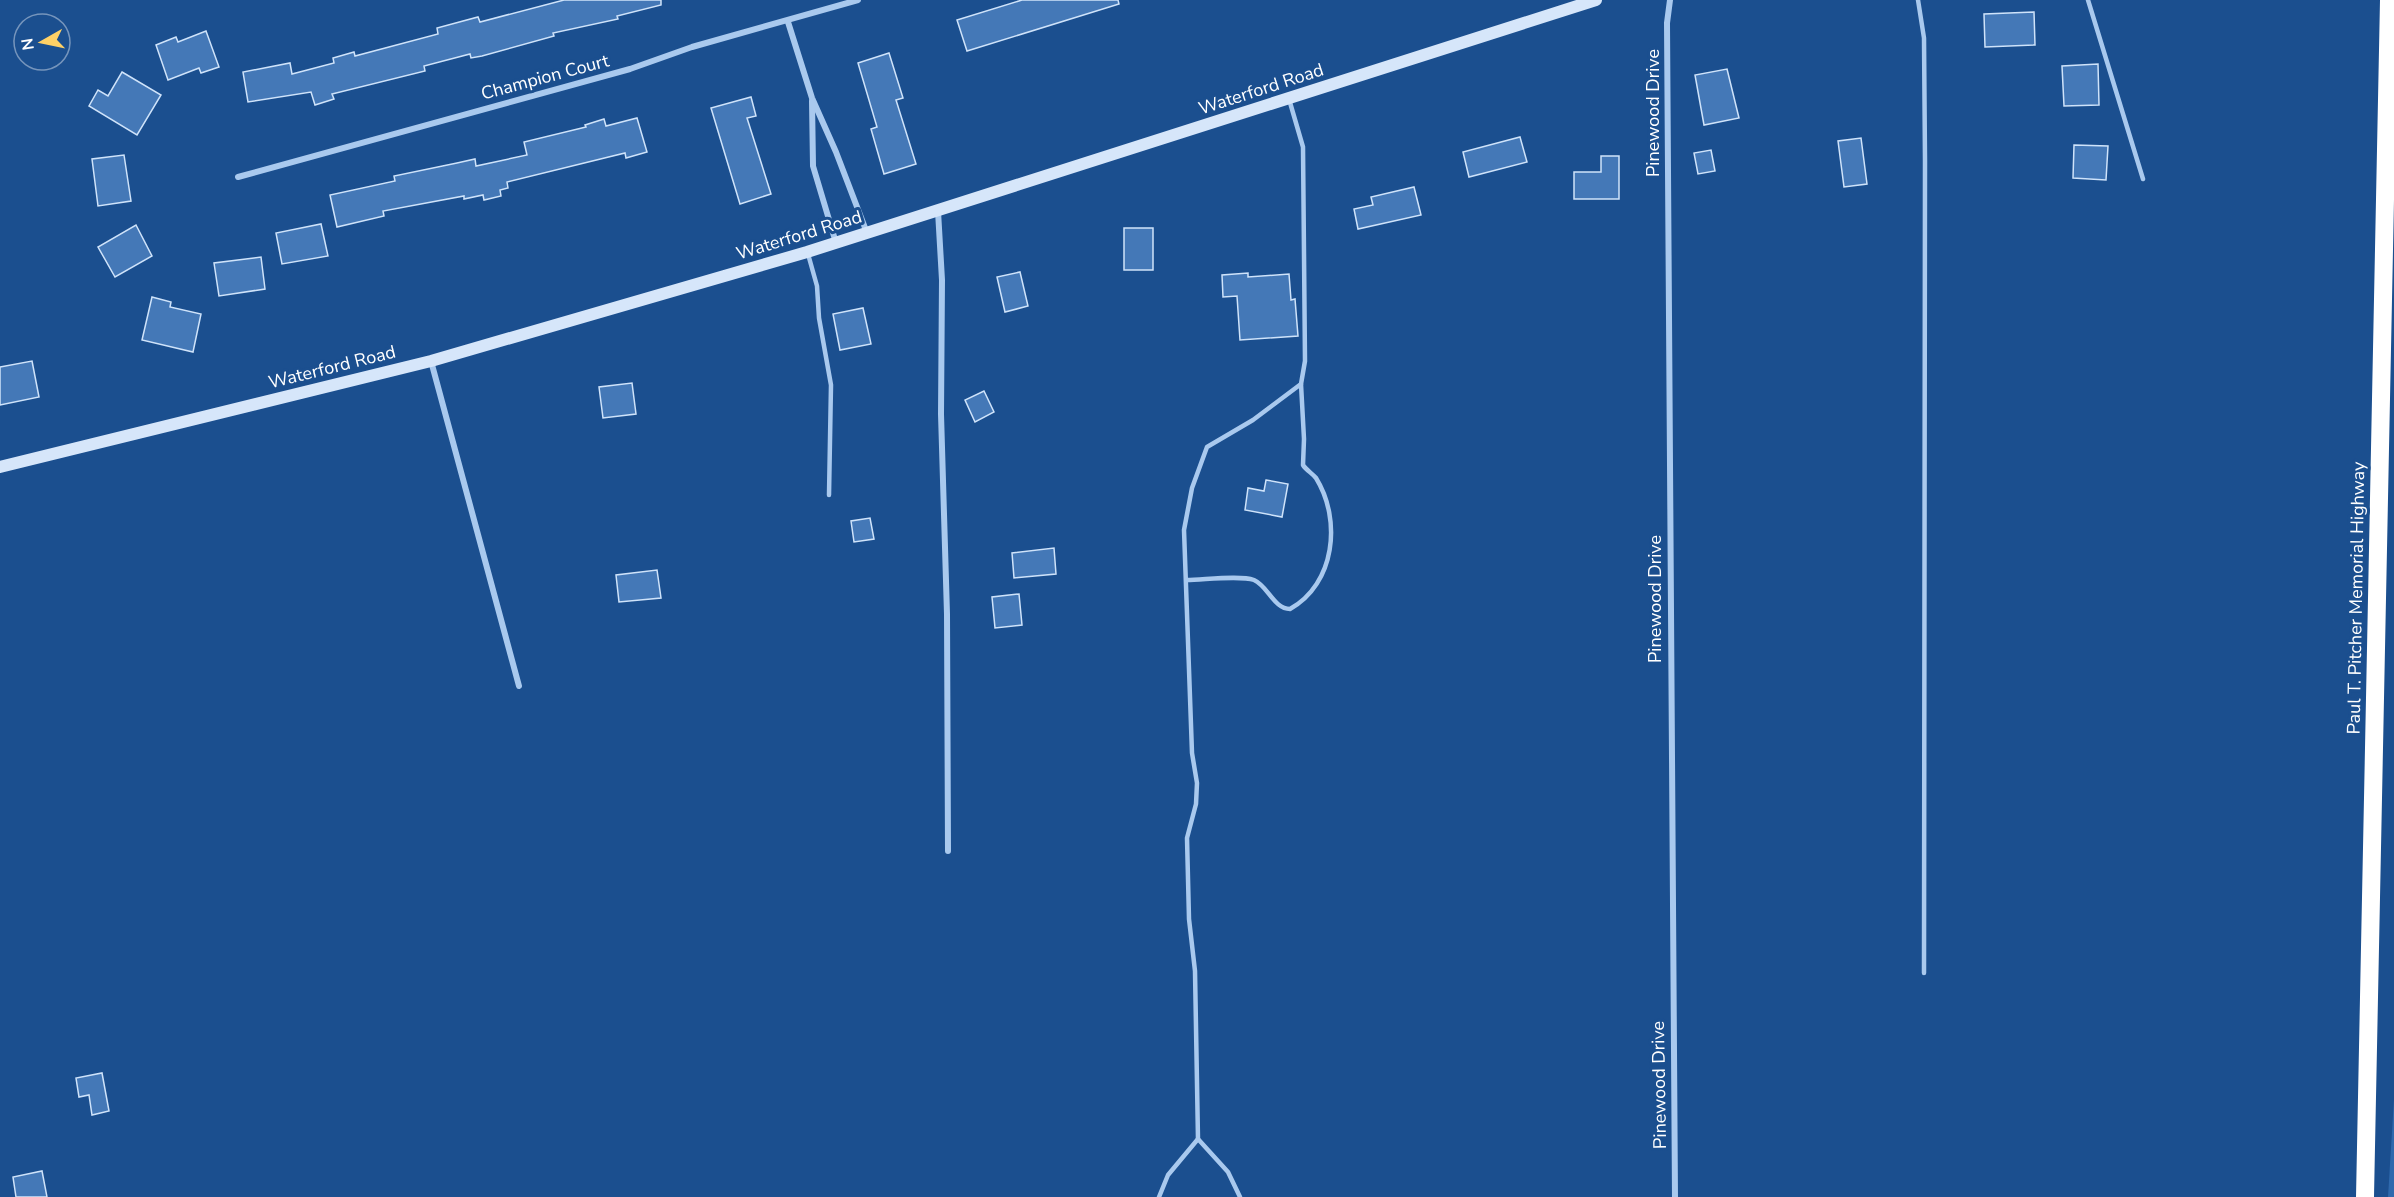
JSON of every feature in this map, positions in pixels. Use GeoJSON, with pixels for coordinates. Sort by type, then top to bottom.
{"type":"FeatureCollection","features":[{"type":"Feature","properties":{"kind":"highway","name":"Paul T. Pitcher Memorial Highway"},"geometry":{"type":"LineString","coordinates":[[2365,1197],[2389,0]]}},
{"type":"Feature","properties":{"kind":"main road","name":"Waterford Road"},"geometry":{"type":"LineString","coordinates":[[0,467],[431,361],[807,252],[1596,0]]}},
{"type":"Feature","properties":{"kind":"street","name":"Champion Court"},"geometry":{"type":"LineString","coordinates":[[238,177],[620,72],[692,47],[788,22],[858,0]]}},
{"type":"Feature","properties":{"kind":"street","name":"Pinewood Drive"},"geometry":{"type":"LineString","coordinates":[[1670,0],[1667,34],[1675,1197]]}},
{"type":"Feature","properties":{"kind":"street"},"geometry":{"type":"LineString","coordinates":[[788,22],[812,98],[836,152],[867,234]]}},
{"type":"Feature","properties":{"kind":"street"},"geometry":{"type":"LineString","coordinates":[[812,98],[813,166],[836,243]]}},
{"type":"Feature","properties":{"kind":"street"},"geometry":{"type":"LineString","coordinates":[[938,211],[942,280],[941,414],[947,614],[948,851]]}},
{"type":"Feature","properties":{"kind":"street"},"geometry":{"type":"LineString","coordinates":[[431,361],[519,686]]}},
{"type":"Feature","properties":{"kind":"lane"},"geometry":{"type":"LineString","coordinates":[[1918,0],[1924,38],[1925,161],[1924,973]]}},
{"type":"Feature","properties":{"kind":"lane"},"geometry":{"type":"LineString","coordinates":[[2088,0],[2143,179]]}},
{"type":"Feature","properties":{"kind":"lane"},"geometry":{"type":"LineString","coordinates":[[1186,580],[1252,579],[1266,588],[1279,606],[1290,609],[1311,592],[1323,575],[1330,547],[1331,524],[1328,507],[1314,476],[1303,465],[1305,439],[1301,384],[1305,361],[1303,147],[1289,99]]}},
{"type":"Feature","properties":{"kind":"lane"},"geometry":{"type":"LineString","coordinates":[[807,252],[817,286],[819,318],[831,386],[828,495]]}},
{"type":"Feature","properties":{"kind":"lane"},"geometry":{"type":"LineString","coordinates":[[1159,1197],[1168,1175],[1198,1139],[1196,982],[1189,919],[1187,838],[1197,804],[1197,783],[1192,753],[1184,530],[1192,488],[1207,447],[1253,420],[1301,384]]}},
{"type":"Feature","properties":{"kind":"lane"},"geometry":{"type":"LineString","coordinates":[[1198,1139],[1228,1172],[1240,1197]]}},
{"type":"Feature","properties":{"kind":"shaded area"},"geometry":{"type":"Polygon","coordinates":[[[2394,1099],[2394,1197],[2388,1197],[2394,1099]]]}},
{"type":"Feature","properties":{"kind":"building"},"geometry":{"type":"Polygon","coordinates":[[[564,0],[661,0],[661,5],[617,16],[618,19],[553,33],[554,36],[482,56],[471,58],[470,54],[424,66],[425,71],[332,94],[334,99],[315,105],[311,92],[248,102],[243,72],[290,63],[292,74],[334,63],[333,58],[354,52],[355,56],[438,34],[437,28],[478,17],[480,22],[564,0]]]}},
{"type":"Feature","properties":{"kind":"building"},"geometry":{"type":"Polygon","coordinates":[[[1022,0],[1118,0],[1119,4],[967,51],[957,20],[1022,0]]]}},
{"type":"Feature","properties":{"kind":"building"},"geometry":{"type":"Polygon","coordinates":[[[2034,12],[2035,45],[1985,47],[1984,14],[2034,12]]]}},
{"type":"Feature","properties":{"kind":"building"},"geometry":{"type":"Polygon","coordinates":[[[206,31],[219,67],[201,73],[199,68],[168,80],[156,45],[176,37],[178,42],[206,31]]]}},
{"type":"Feature","properties":{"kind":"building"},"geometry":{"type":"Polygon","coordinates":[[[889,53],[903,98],[896,100],[916,164],[884,174],[871,129],[877,127],[858,63],[889,53]]]}},
{"type":"Feature","properties":{"kind":"building"},"geometry":{"type":"Polygon","coordinates":[[[2098,64],[2099,105],[2064,106],[2062,66],[2098,64]]]}},
{"type":"Feature","properties":{"kind":"building"},"geometry":{"type":"Polygon","coordinates":[[[1727,69],[1739,118],[1704,125],[1695,75],[1727,69]]]}},
{"type":"Feature","properties":{"kind":"building"},"geometry":{"type":"Polygon","coordinates":[[[122,72],[161,95],[137,135],[89,106],[98,90],[108,96],[122,72]]]}},
{"type":"Feature","properties":{"kind":"building"},"geometry":{"type":"Polygon","coordinates":[[[751,97],[756,116],[747,118],[771,194],[740,204],[711,108],[751,97]]]}},
{"type":"Feature","properties":{"kind":"building"},"geometry":{"type":"Polygon","coordinates":[[[637,118],[647,152],[626,158],[625,153],[507,182],[508,188],[500,190],[501,196],[484,200],[483,195],[464,199],[464,196],[383,211],[384,216],[337,227],[330,195],[395,181],[394,176],[475,159],[476,166],[527,155],[524,142],[586,127],[585,125],[604,119],[606,126],[637,118]]]}},
{"type":"Feature","properties":{"kind":"building"},"geometry":{"type":"Polygon","coordinates":[[[1520,137],[1527,162],[1469,177],[1463,152],[1520,137]]]}},
{"type":"Feature","properties":{"kind":"building"},"geometry":{"type":"Polygon","coordinates":[[[1861,138],[1867,184],[1844,187],[1838,141],[1861,138]]]}},
{"type":"Feature","properties":{"kind":"building"},"geometry":{"type":"Polygon","coordinates":[[[2074,145],[2108,146],[2106,180],[2073,178],[2074,145]]]}},
{"type":"Feature","properties":{"kind":"building"},"geometry":{"type":"Polygon","coordinates":[[[1711,150],[1715,171],[1698,174],[1694,153],[1711,150]]]}},
{"type":"Feature","properties":{"kind":"building"},"geometry":{"type":"Polygon","coordinates":[[[124,155],[131,201],[98,206],[92,159],[124,155]]]}},
{"type":"Feature","properties":{"kind":"building"},"geometry":{"type":"Polygon","coordinates":[[[1601,156],[1619,156],[1619,199],[1574,199],[1574,172],[1601,172],[1601,156]]]}},
{"type":"Feature","properties":{"kind":"building"},"geometry":{"type":"Polygon","coordinates":[[[1414,187],[1421,215],[1358,229],[1354,209],[1373,205],[1371,197],[1414,187]]]}},
{"type":"Feature","properties":{"kind":"building"},"geometry":{"type":"Polygon","coordinates":[[[321,224],[328,256],[282,264],[276,233],[321,224]]]}},
{"type":"Feature","properties":{"kind":"building"},"geometry":{"type":"Polygon","coordinates":[[[136,225],[152,256],[115,277],[98,247],[136,225]]]}},
{"type":"Feature","properties":{"kind":"building"},"geometry":{"type":"Polygon","coordinates":[[[1124,228],[1153,228],[1153,270],[1124,270],[1124,228]]]}},
{"type":"Feature","properties":{"kind":"building"},"geometry":{"type":"Polygon","coordinates":[[[261,257],[265,289],[219,296],[214,263],[261,257]]]}},
{"type":"Feature","properties":{"kind":"building"},"geometry":{"type":"Polygon","coordinates":[[[1020,272],[1028,306],[1005,312],[997,277],[1020,272]]]}},
{"type":"Feature","properties":{"kind":"building"},"geometry":{"type":"Polygon","coordinates":[[[1248,273],[1248,277],[1289,274],[1291,300],[1295,299],[1298,336],[1240,340],[1237,296],[1223,297],[1222,275],[1248,273]]]}},
{"type":"Feature","properties":{"kind":"building"},"geometry":{"type":"Polygon","coordinates":[[[152,297],[171,302],[170,307],[201,314],[193,352],[142,340],[152,297]]]}},
{"type":"Feature","properties":{"kind":"building"},"geometry":{"type":"Polygon","coordinates":[[[863,308],[871,344],[840,350],[833,314],[863,308]]]}},
{"type":"Feature","properties":{"kind":"building"},"geometry":{"type":"Polygon","coordinates":[[[32,361],[39,397],[0,405],[0,367],[32,361]]]}},
{"type":"Feature","properties":{"kind":"building"},"geometry":{"type":"Polygon","coordinates":[[[632,383],[636,414],[603,418],[599,387],[632,383]]]}},
{"type":"Feature","properties":{"kind":"building"},"geometry":{"type":"Polygon","coordinates":[[[984,391],[994,412],[975,422],[965,400],[984,391]]]}},
{"type":"Feature","properties":{"kind":"building"},"geometry":{"type":"Polygon","coordinates":[[[1266,480],[1288,484],[1282,517],[1245,510],[1248,488],[1264,491],[1266,480]]]}},
{"type":"Feature","properties":{"kind":"building"},"geometry":{"type":"Polygon","coordinates":[[[870,518],[874,539],[854,542],[851,521],[870,518]]]}},
{"type":"Feature","properties":{"kind":"building"},"geometry":{"type":"Polygon","coordinates":[[[1054,548],[1056,574],[1014,578],[1012,553],[1054,548]]]}},
{"type":"Feature","properties":{"kind":"building"},"geometry":{"type":"Polygon","coordinates":[[[657,570],[661,598],[619,602],[616,575],[657,570]]]}},
{"type":"Feature","properties":{"kind":"building"},"geometry":{"type":"Polygon","coordinates":[[[1019,594],[1022,625],[995,628],[992,597],[1019,594]]]}},
{"type":"Feature","properties":{"kind":"building"},"geometry":{"type":"Polygon","coordinates":[[[102,1073],[109,1111],[92,1115],[89,1095],[79,1097],[76,1078],[102,1073]]]}},
{"type":"Feature","properties":{"kind":"building"},"geometry":{"type":"Polygon","coordinates":[[[42,1171],[47,1197],[16,1197],[13,1177],[42,1171]]]}}]}
